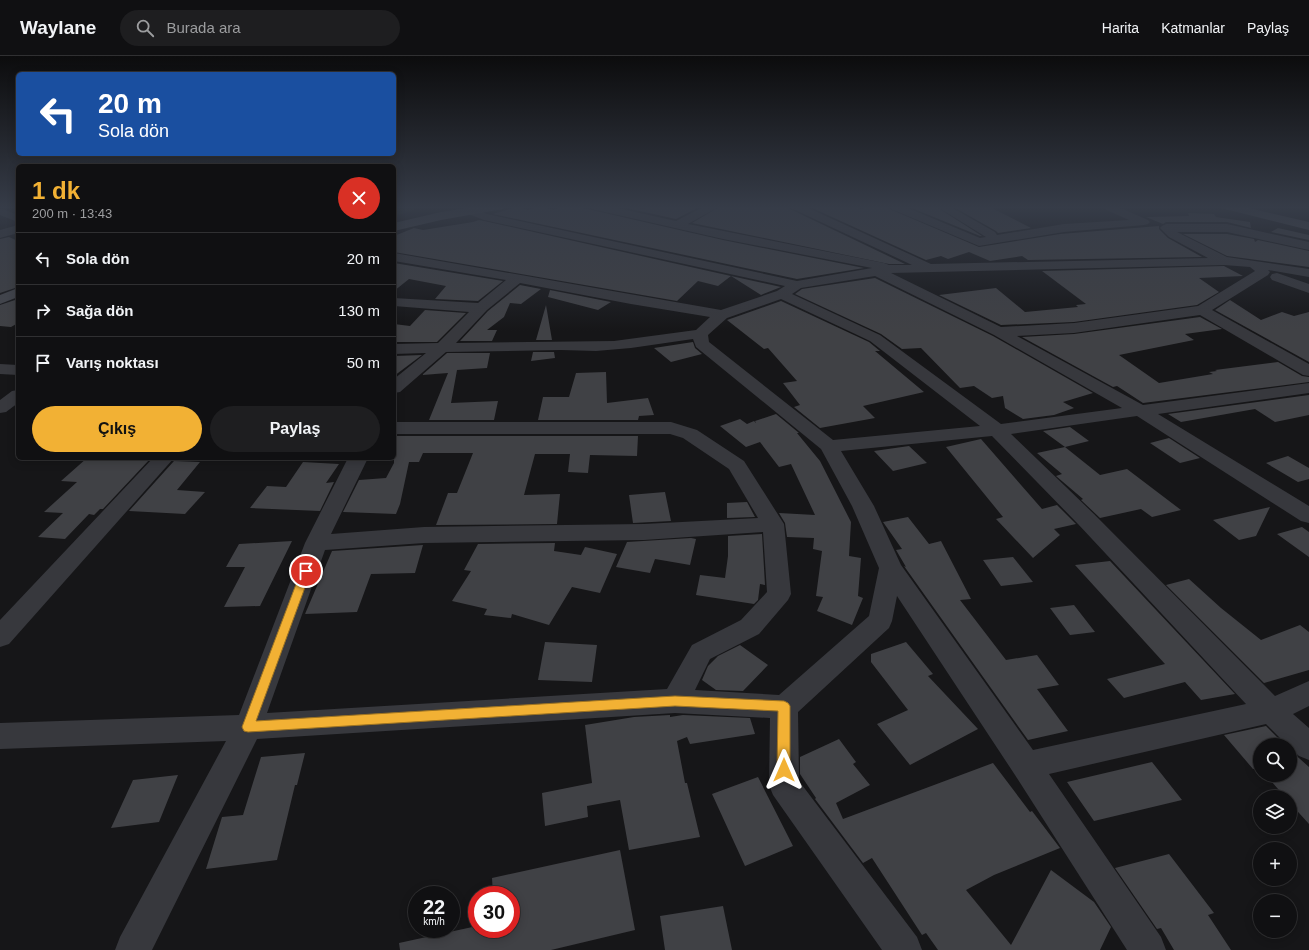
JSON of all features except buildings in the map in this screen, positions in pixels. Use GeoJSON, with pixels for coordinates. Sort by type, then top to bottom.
{"type":"FeatureCollection","features":[{"type":"Feature","properties":{"kind":"street"},"geometry":{"type":"LineString","coordinates":[[612,248],[790,290],[875,338],[997,430],[1092,525],[1271,711],[1309,747]]}},
{"type":"Feature","properties":{"kind":"street"},"geometry":{"type":"LineString","coordinates":[[783,248],[885,270],[1141,411],[1309,516]]}},
{"type":"Feature","properties":{"kind":"street"},"geometry":{"type":"LineString","coordinates":[[886,248],[928,267]]}},
{"type":"Feature","properties":{"kind":"street"},"geometry":{"type":"LineString","coordinates":[[1001,248],[1034,265]]}},
{"type":"Feature","properties":{"kind":"street"},"geometry":{"type":"LineString","coordinates":[[1199,248],[1224,261]]}},
{"type":"Feature","properties":{"kind":"street"},"geometry":{"type":"LineString","coordinates":[[397,260],[517,278],[631,300],[722,315]]}},
{"type":"Feature","properties":{"kind":"street"},"geometry":{"type":"LineString","coordinates":[[396,349],[561,345],[581,348],[628,344],[700,334],[722,315],[790,290],[885,270],[928,267],[1224,261],[1259,268],[1309,273]]}},
{"type":"Feature","properties":{"kind":"street"},"geometry":{"type":"LineString","coordinates":[[999,332],[1074,328],[1202,310],[1259,268]]}},
{"type":"Feature","properties":{"kind":"street"},"geometry":{"type":"LineString","coordinates":[[1259,268],[1309,289]]}},
{"type":"Feature","properties":{"kind":"street"},"geometry":{"type":"LineString","coordinates":[[396,386],[442,348],[481,308],[517,278]]}},
{"type":"Feature","properties":{"kind":"street"},"geometry":{"type":"LineString","coordinates":[[0,300],[16,293]]}},
{"type":"Feature","properties":{"kind":"street"},"geometry":{"type":"LineString","coordinates":[[396,302],[481,308]]}},
{"type":"Feature","properties":{"kind":"street"},"geometry":{"type":"LineString","coordinates":[[1202,310],[1309,370]]}},
{"type":"Feature","properties":{"kind":"street"},"geometry":{"type":"LineString","coordinates":[[700,334],[702,344],[829,446],[863,506],[891,568],[1026,765],[1148,950]]}},
{"type":"Feature","properties":{"kind":"street"},"geometry":{"type":"LineString","coordinates":[[0,370],[16,370]]}},
{"type":"Feature","properties":{"kind":"street"},"geometry":{"type":"LineString","coordinates":[[829,446],[997,430],[1309,388]]}},
{"type":"Feature","properties":{"kind":"street"},"geometry":{"type":"LineString","coordinates":[[0,408],[16,396]]}},
{"type":"Feature","properties":{"kind":"street"},"geometry":{"type":"LineString","coordinates":[[396,428],[671,428],[690,434],[737,465],[773,524],[779,594],[750,627],[701,652],[675,701]]}},
{"type":"Feature","properties":{"kind":"street"},"geometry":{"type":"LineString","coordinates":[[0,637],[162,460]]}},
{"type":"Feature","properties":{"kind":"street"},"geometry":{"type":"LineString","coordinates":[[133,950],[248,727],[316,543],[357,460]]}},
{"type":"Feature","properties":{"kind":"street"},"geometry":{"type":"LineString","coordinates":[[316,543],[424,535],[644,532],[773,524]]}},
{"type":"Feature","properties":{"kind":"street"},"geometry":{"type":"LineString","coordinates":[[0,736],[248,727],[675,701],[784,706],[880,621],[891,568]]}},
{"type":"Feature","properties":{"kind":"street"},"geometry":{"type":"LineString","coordinates":[[1026,765],[1271,711],[1309,693]]}},
{"type":"Feature","properties":{"kind":"street"},"geometry":{"type":"LineString","coordinates":[[784,706],[784,785],[904,950]]}},
{"type":"Feature","properties":{"kind":"route"},"geometry":{"type":"LineString","coordinates":[[306,571],[248,727],[675,701],[784,706],[784,770]]}}]}
